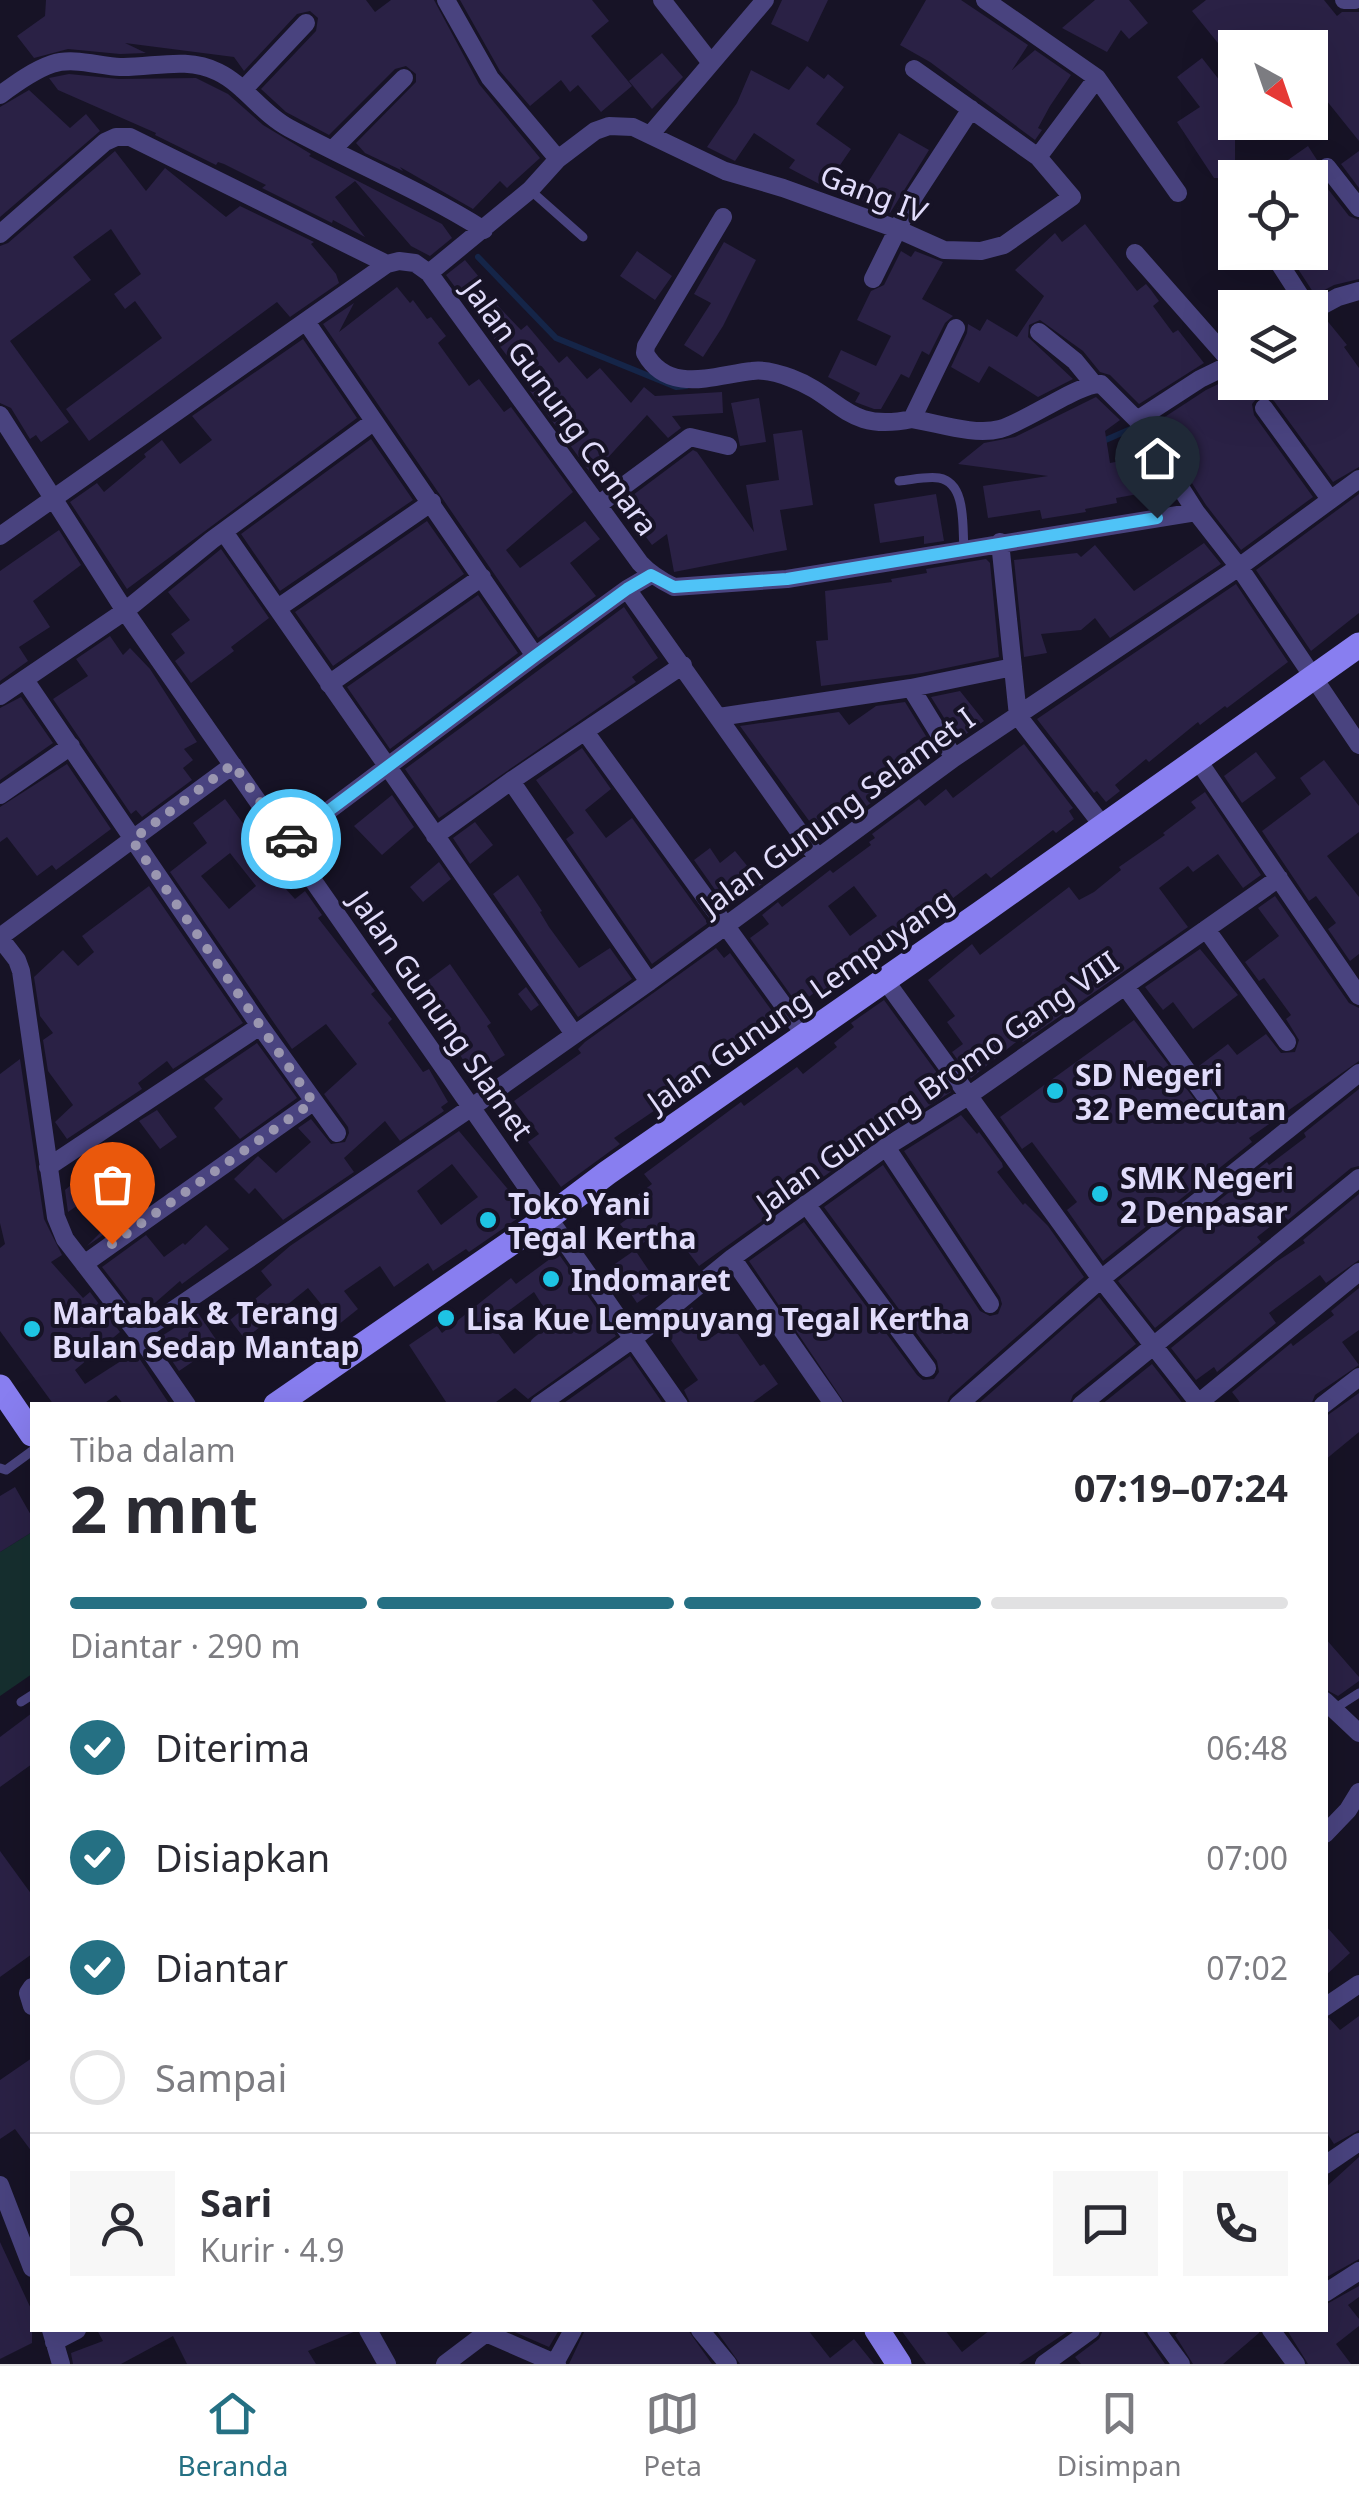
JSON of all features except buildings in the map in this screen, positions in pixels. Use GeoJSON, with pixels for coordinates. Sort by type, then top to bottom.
{"type":"FeatureCollection","features":[{"type":"Feature","properties":{"kind":"street"},"geometry":{"type":"LineString","coordinates":[[446,0],[490,78],[558,159]]}},
{"type":"Feature","properties":{"kind":"street"},"geometry":{"type":"LineString","coordinates":[[662,0],[712,64]]}},
{"type":"Feature","properties":{"kind":"street"},"geometry":{"type":"LineString","coordinates":[[650,135],[765,0]]}},
{"type":"Feature","properties":{"kind":"street"},"geometry":{"type":"LineString","coordinates":[[985,0],[1097,78],[1178,193]]}},
{"type":"Feature","properties":{"kind":"street"},"geometry":{"type":"LineString","coordinates":[[1344,0],[1356,0]]}},
{"type":"Feature","properties":{"kind":"street"},"geometry":{"type":"LineString","coordinates":[[243,90],[306,22]]}},
{"type":"Feature","properties":{"kind":"street"},"geometry":{"type":"LineString","coordinates":[[0,95],[50,64],[65,61],[117,67],[184,63],[218,72],[285,126],[439,202],[481,233]]}},
{"type":"Feature","properties":{"kind":"street"},"geometry":{"type":"LineString","coordinates":[[914,68],[1038,157],[1097,78]]}},
{"type":"Feature","properties":{"kind":"street"},"geometry":{"type":"LineString","coordinates":[[332,150],[404,78]]}},
{"type":"Feature","properties":{"kind":"street"},"geometry":{"type":"LineString","coordinates":[[873,279],[913,198],[970,109]]}},
{"type":"Feature","properties":{"kind":"street","name":"Gang IV"},"geometry":{"type":"LineString","coordinates":[[429,273],[530,190],[558,159],[610,126],[632,127],[725,171],[898,229],[944,250],[1004,245],[1072,197],[1038,157]]}},
{"type":"Feature","properties":{"kind":"street","name":"Jalan Gunung Cemara"},"geometry":{"type":"LineString","coordinates":[[0,234],[92,152],[116,138],[130,138],[387,264],[407,261],[429,273],[651,575],[674,587],[787,579],[1196,512]]}},
{"type":"Feature","properties":{"kind":"street"},"geometry":{"type":"LineString","coordinates":[[1328,168],[1359,208]]}},
{"type":"Feature","properties":{"kind":"street"},"geometry":{"type":"LineString","coordinates":[[723,218],[646,346],[645,353],[654,366],[694,382],[769,371],[812,388],[860,419],[893,423],[912,419],[984,431],[1000,429],[1093,384],[1101,384],[1138,420],[1196,512],[1239,567],[1359,745]]}},
{"type":"Feature","properties":{"kind":"street"},"geometry":{"type":"LineString","coordinates":[[1135,253],[1218,345]]}},
{"type":"Feature","properties":{"kind":"street"},"geometry":{"type":"LineString","coordinates":[[0,536],[387,264]]}},
{"type":"Feature","properties":{"kind":"street"},"geometry":{"type":"LineString","coordinates":[[1328,301],[1359,292]]}},
{"type":"Feature","properties":{"kind":"street"},"geometry":{"type":"LineString","coordinates":[[307,323],[535,656]]}},
{"type":"Feature","properties":{"kind":"street"},"geometry":{"type":"LineString","coordinates":[[912,419],[956,328]]}},
{"type":"Feature","properties":{"kind":"street"},"geometry":{"type":"LineString","coordinates":[[1039,332],[1093,384]]}},
{"type":"Feature","properties":{"kind":"street"},"geometry":{"type":"LineString","coordinates":[[1138,420],[1218,371]]}},
{"type":"Feature","properties":{"kind":"street"},"geometry":{"type":"LineString","coordinates":[[1264,408],[1330,499]]}},
{"type":"Feature","properties":{"kind":"street","name":"Jalan Gunung Slamet"},"geometry":{"type":"LineString","coordinates":[[0,415],[125,611],[677,1402]]}},
{"type":"Feature","properties":{"kind":"street"},"geometry":{"type":"LineString","coordinates":[[0,696],[125,611],[373,422]]}},
{"type":"Feature","properties":{"kind":"street"},"geometry":{"type":"LineString","coordinates":[[598,505],[690,437],[728,446]]}},
{"type":"Feature","properties":{"kind":"street","name":"Jalan Gunung Selamet I"},"geometry":{"type":"LineString","coordinates":[[138,1334],[472,1107],[954,758],[1239,567],[1359,479]]}},
{"type":"Feature","properties":{"kind":"street"},"geometry":{"type":"LineString","coordinates":[[278,608],[432,502]]}},
{"type":"Feature","properties":{"kind":"street"},"geometry":{"type":"LineString","coordinates":[[224,532],[574,1034]]}},
{"type":"Feature","properties":{"kind":"street"},"geometry":{"type":"LineString","coordinates":[[1000,542],[1018,716],[1103,826]]}},
{"type":"Feature","properties":{"kind":"street"},"geometry":{"type":"LineString","coordinates":[[288,841],[535,656],[651,575]]}},
{"type":"Feature","properties":{"kind":"street"},"geometry":{"type":"LineString","coordinates":[[330,684],[482,577]]}},
{"type":"Feature","properties":{"kind":"street"},"geometry":{"type":"LineString","coordinates":[[627,589],[817,857]]}},
{"type":"Feature","properties":{"kind":"street","name":"Jalan Gunung Lempuyang"},"geometry":{"type":"LineString","coordinates":[[280,1402],[1359,645]]}},
{"type":"Feature","properties":{"kind":"street"},"geometry":{"type":"LineString","coordinates":[[436,836],[684,666]]}},
{"type":"Feature","properties":{"kind":"street"},"geometry":{"type":"LineString","coordinates":[[719,717],[911,688],[1013,667]]}},
{"type":"Feature","properties":{"kind":"street"},"geometry":{"type":"LineString","coordinates":[[25,680],[337,1133]]}},
{"type":"Feature","properties":{"kind":"street"},"geometry":{"type":"LineString","coordinates":[[911,688],[954,758]]}},
{"type":"Feature","properties":{"kind":"street"},"geometry":{"type":"LineString","coordinates":[[586,733],[804,1035]]}},
{"type":"Feature","properties":{"kind":"street"},"geometry":{"type":"LineString","coordinates":[[0,795],[71,746]]}},
{"type":"Feature","properties":{"kind":"street"},"geometry":{"type":"LineString","coordinates":[[1197,759],[1359,996]]}},
{"type":"Feature","properties":{"kind":"street"},"geometry":{"type":"LineString","coordinates":[[185,1402],[65,1239],[56,1217],[20,971],[0,938],[233,764]]}},
{"type":"Feature","properties":{"kind":"street"},"geometry":{"type":"LineString","coordinates":[[511,781],[649,982]]}},
{"type":"Feature","properties":{"kind":"street","name":"Jalan Gunung Bromo Gang VIII"},"geometry":{"type":"LineString","coordinates":[[542,1402],[633,1340],[732,1258],[886,1147],[968,1096],[1279,878]]}},
{"type":"Feature","properties":{"kind":"street"},"geometry":{"type":"LineString","coordinates":[[1206,930],[1287,1042]]}},
{"type":"Feature","properties":{"kind":"street"},"geometry":{"type":"LineString","coordinates":[[885,980],[1101,1279],[1196,1402]]}},
{"type":"Feature","properties":{"kind":"street"},"geometry":{"type":"LineString","coordinates":[[1125,986],[1209,1102]]}},
{"type":"Feature","properties":{"kind":"street"},"geometry":{"type":"LineString","coordinates":[[48,1167],[260,1026]]}},
{"type":"Feature","properties":{"kind":"street"},"geometry":{"type":"LineString","coordinates":[[962,1402],[1101,1279],[1359,1073]]}},
{"type":"Feature","properties":{"kind":"street"},"geometry":{"type":"LineString","coordinates":[[84,1264],[313,1102]]}},
{"type":"Feature","properties":{"kind":"street"},"geometry":{"type":"LineString","coordinates":[[886,1147],[990,1304]]}},
{"type":"Feature","properties":{"kind":"street"},"geometry":{"type":"LineString","coordinates":[[1085,1402],[1359,1178]]}},
{"type":"Feature","properties":{"kind":"street"},"geometry":{"type":"LineString","coordinates":[[806,1204],[927,1368]]}},
{"type":"Feature","properties":{"kind":"street"},"geometry":{"type":"LineString","coordinates":[[732,1258],[832,1402]]}},
{"type":"Feature","properties":{"kind":"street"},"geometry":{"type":"LineString","coordinates":[[1200,1402],[1359,1272]]}},
{"type":"Feature","properties":{"kind":"street"},"geometry":{"type":"LineString","coordinates":[[1328,1402],[1359,1377]]}},
{"type":"Feature","properties":{"kind":"street"},"geometry":{"type":"LineString","coordinates":[[0,1387],[30,1431]]}},
{"type":"Feature","properties":{"kind":"street"},"geometry":{"type":"LineString","coordinates":[[1330,1705],[1359,1733]]}},
{"type":"Feature","properties":{"kind":"street"},"geometry":{"type":"LineString","coordinates":[[1328,1831],[1359,1792]]}},
{"type":"Feature","properties":{"kind":"street"},"geometry":{"type":"LineString","coordinates":[[1328,2006],[1359,1984]]}},
{"type":"Feature","properties":{"kind":"street"},"geometry":{"type":"LineString","coordinates":[[1328,2163],[1359,2142]]}},
{"type":"Feature","properties":{"kind":"street"},"geometry":{"type":"LineString","coordinates":[[0,2185],[30,2263]]}},
{"type":"Feature","properties":{"kind":"street"},"geometry":{"type":"LineString","coordinates":[[1328,2291],[1359,2271]]}},
{"type":"Feature","properties":{"kind":"street"},"geometry":{"type":"LineString","coordinates":[[369,2332],[387,2364]]}},
{"type":"Feature","properties":{"kind":"street"},"geometry":{"type":"LineString","coordinates":[[449,2363],[486,2333],[556,2364],[572,2332]]}},
{"type":"Feature","properties":{"kind":"street"},"geometry":{"type":"LineString","coordinates":[[702,2332],[728,2364]]}},
{"type":"Feature","properties":{"kind":"street"},"geometry":{"type":"LineString","coordinates":[[879,2332],[899,2364]]}},
{"type":"Feature","properties":{"kind":"street"},"geometry":{"type":"LineString","coordinates":[[1055,2361],[1089,2332]]}},
{"type":"Feature","properties":{"kind":"street"},"geometry":{"type":"LineString","coordinates":[[1157,2332],[1181,2364]]}},
{"type":"Feature","properties":{"kind":"street"},"geometry":{"type":"LineString","coordinates":[[1272,2332],[1296,2364]]}},
{"type":"Feature","properties":{"kind":"street"},"geometry":{"type":"LineString","coordinates":[[53,2336],[61,2364]]}},
{"type":"Feature","properties":{"kind":"lane"},"geometry":{"type":"LineString","coordinates":[[530,190],[583,237]]}},
{"type":"Feature","properties":{"kind":"lane"},"geometry":{"type":"LineString","coordinates":[[899,481],[941,478],[954,486],[960,497],[964,548]]}},
{"type":"Feature","properties":{"kind":"lane"},"geometry":{"type":"LineString","coordinates":[[0,1468],[6,1470],[30,1452]]}},
{"type":"Feature","properties":{"kind":"lane"},"geometry":{"type":"LineString","coordinates":[[1330,1705],[1359,1693]]}},
{"type":"Feature","properties":{"kind":"lane"},"geometry":{"type":"LineString","coordinates":[[21,1702],[30,1696]]}},
{"type":"Feature","properties":{"kind":"green space"},"geometry":{"type":"Polygon","coordinates":[[[30,1533],[30,1675],[0,1696],[0,1552],[30,1533]]]}},
{"type":"Feature","properties":{"kind":"waterway"},"geometry":{"type":"LineString","coordinates":[[478,257],[556,338],[676,387],[686,386]]}},
{"type":"Feature","properties":{"kind":"waterway"},"geometry":{"type":"LineString","coordinates":[[1101,442],[1140,425]]}},
{"type":"Feature","properties":{"kind":"way so far"},"geometry":{"type":"LineString","coordinates":[[112,1244],[313,1102],[132,840],[233,764],[288,841],[291,839]]}},
{"type":"Feature","properties":{"kind":"place","name":"SD Negeri 32 Pemecutan"},"geometry":{"type":"Point","coordinates":[1055,1091]}},
{"type":"Feature","properties":{"kind":"place","name":"SMK Negeri 2 Denpasar"},"geometry":{"type":"Point","coordinates":[1100,1194]}},
{"type":"Feature","properties":{"kind":"place","name":"Toko Yani Tegal Kertha"},"geometry":{"type":"Point","coordinates":[488,1220]}},
{"type":"Feature","properties":{"kind":"place","name":"Indomaret"},"geometry":{"type":"Point","coordinates":[551,1279]}},
{"type":"Feature","properties":{"kind":"place","name":"Lisa Kue Lempuyang Tegal Kertha"},"geometry":{"type":"Point","coordinates":[446,1318]}},
{"type":"Feature","properties":{"kind":"place","name":"Martabak & Terang Bulan Sedap Mantap"},"geometry":{"type":"Point","coordinates":[32,1329]}},
{"type":"Feature","properties":{"kind":"route"},"geometry":{"type":"LineString","coordinates":[[291,839],[535,656],[651,575],[674,587],[787,579],[1157,518]]}}]}
